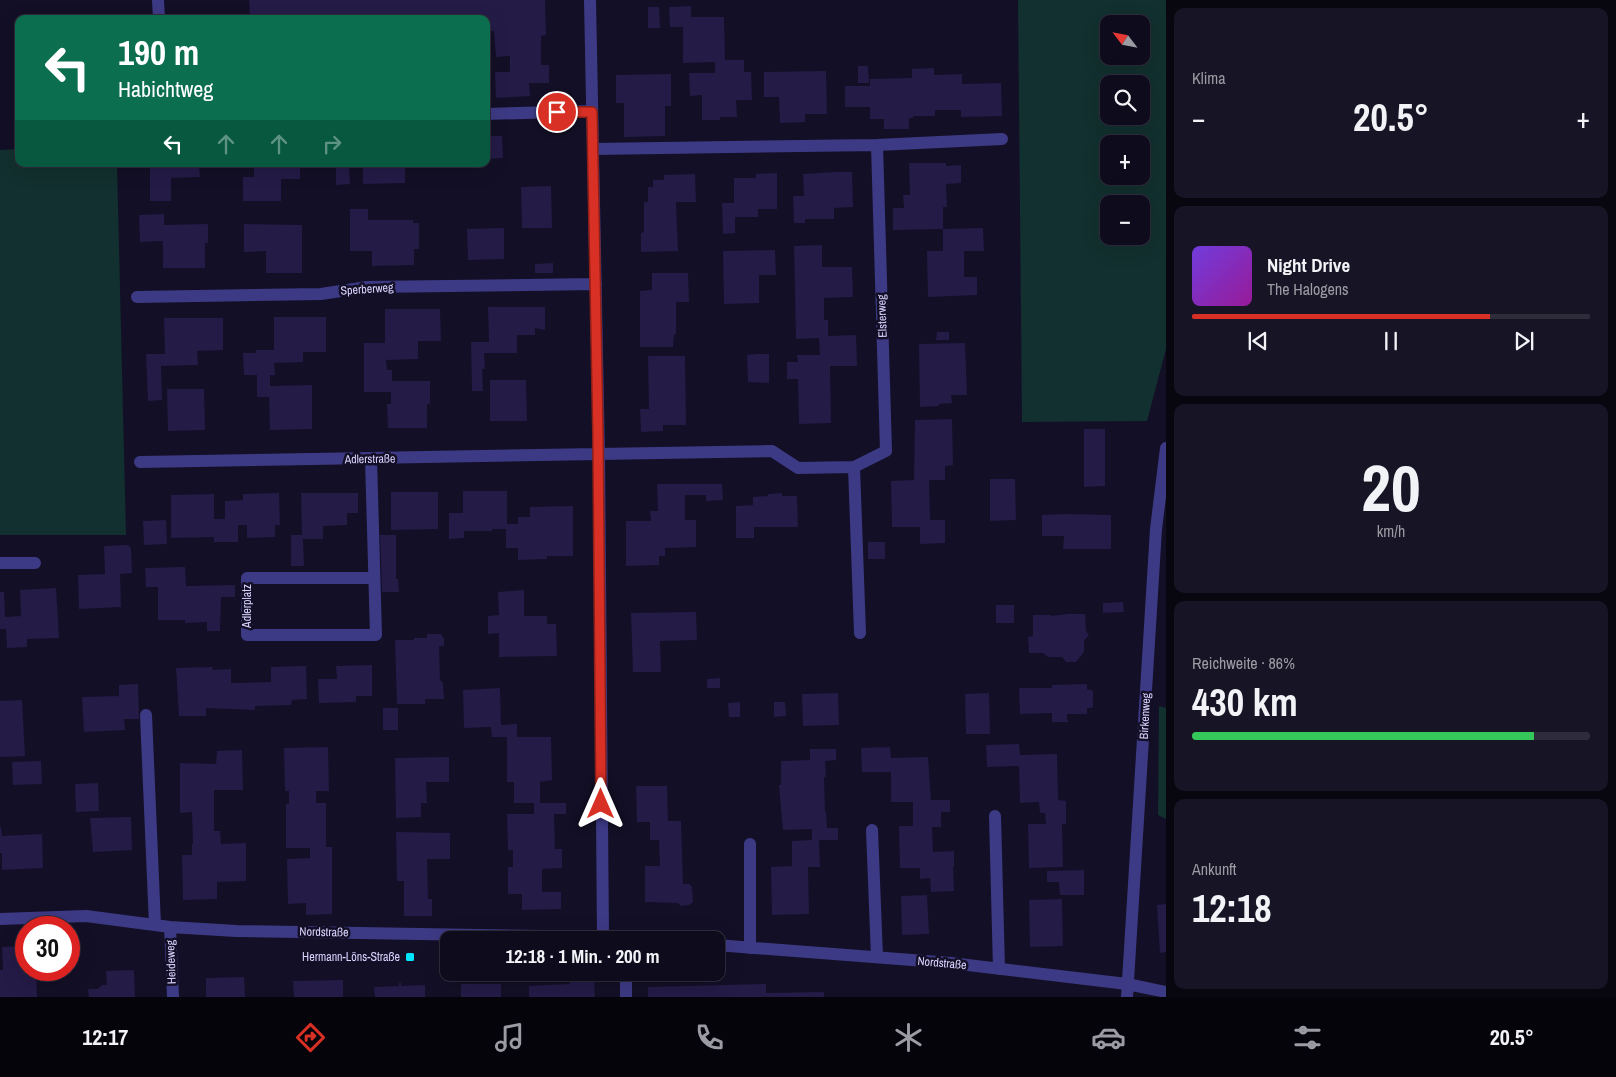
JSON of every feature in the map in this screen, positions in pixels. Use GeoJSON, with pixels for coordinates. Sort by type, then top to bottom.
{"type":"FeatureCollection","features":[{"type":"Feature","properties":{"kind":"street"},"geometry":{"type":"LineString","coordinates":[[158,0],[159,15]]}},
{"type":"Feature","properties":{"kind":"street"},"geometry":{"type":"LineString","coordinates":[[590,0],[599,453],[603,931]]}},
{"type":"Feature","properties":{"kind":"street"},"geometry":{"type":"LineString","coordinates":[[490,114],[592,112]]}},
{"type":"Feature","properties":{"kind":"street"},"geometry":{"type":"LineString","coordinates":[[593,149],[877,145],[1002,139]]}},
{"type":"Feature","properties":{"kind":"street","name":"Elsterweg"},"geometry":{"type":"LineString","coordinates":[[599,453],[772,452],[798,468],[854,467],[886,452],[877,145]]}},
{"type":"Feature","properties":{"kind":"street","name":"Sperberweg"},"geometry":{"type":"LineString","coordinates":[[137,297],[321,294],[367,288],[596,284]]}},
{"type":"Feature","properties":{"kind":"street","name":"Birkenweg"},"geometry":{"type":"LineString","coordinates":[[1127,991],[1166,448]]}},
{"type":"Feature","properties":{"kind":"street","name":"Adlerstraße"},"geometry":{"type":"LineString","coordinates":[[140,462],[371,459],[599,453]]}},
{"type":"Feature","properties":{"kind":"street","name":"Adlerplatz"},"geometry":{"type":"LineString","coordinates":[[371,459],[376,635],[247,635],[247,578],[374,578]]}},
{"type":"Feature","properties":{"kind":"street"},"geometry":{"type":"LineString","coordinates":[[854,467],[860,633]]}},
{"type":"Feature","properties":{"kind":"street"},"geometry":{"type":"LineString","coordinates":[[0,563],[35,562]]}},
{"type":"Feature","properties":{"kind":"street"},"geometry":{"type":"LineString","coordinates":[[146,715],[155,925]]}},
{"type":"Feature","properties":{"kind":"street"},"geometry":{"type":"LineString","coordinates":[[995,816],[999,969]]}},
{"type":"Feature","properties":{"kind":"street"},"geometry":{"type":"LineString","coordinates":[[872,830],[877,958]]}},
{"type":"Feature","properties":{"kind":"street"},"geometry":{"type":"LineString","coordinates":[[750,844],[750,948]]}},
{"type":"Feature","properties":{"kind":"street","name":"Nordstraße"},"geometry":{"type":"LineString","coordinates":[[0,919],[86,916],[170,927],[236,931],[440,934]]}},
{"type":"Feature","properties":{"kind":"street","name":"Heideweg"},"geometry":{"type":"LineString","coordinates":[[170,927],[173,997]]}},
{"type":"Feature","properties":{"kind":"street","name":"Nordstraße"},"geometry":{"type":"LineString","coordinates":[[725,946],[999,969],[1127,991],[1166,992]]}},
{"type":"Feature","properties":{"kind":"street"},"geometry":{"type":"LineString","coordinates":[[626,981],[626,997]]}},
{"type":"Feature","properties":{"kind":"green space"},"geometry":{"type":"Polygon","coordinates":[[[1018,0],[1166,0],[1166,349],[1147,421],[1022,422],[1018,0]]]}},
{"type":"Feature","properties":{"kind":"green space"},"geometry":{"type":"Polygon","coordinates":[[[15,149],[15,167],[117,167],[126,535],[0,535],[0,150],[15,149]]]}},
{"type":"Feature","properties":{"kind":"green space"},"geometry":{"type":"Polygon","coordinates":[[[1159,706],[1166,708],[1166,819],[1158,815],[1159,706]]]}},
{"type":"Feature","properties":{"kind":"building"},"geometry":{"type":"Polygon","coordinates":[[[249,0],[545,0],[546,35],[541,36],[541,65],[549,65],[549,83],[529,83],[530,96],[496,98],[495,72],[510,72],[510,56],[496,57],[494,31],[490,31],[490,15],[250,15],[249,0]]]}},
{"type":"Feature","properties":{"kind":"building"},"geometry":{"type":"Polygon","coordinates":[[[691,6],[691,17],[724,17],[725,60],[744,60],[744,72],[751,72],[752,100],[736,100],[737,117],[720,117],[720,120],[702,120],[702,95],[690,96],[689,73],[715,73],[715,62],[683,63],[683,27],[670,27],[669,7],[691,6]]]}},
{"type":"Feature","properties":{"kind":"building"},"geometry":{"type":"Polygon","coordinates":[[[648,7],[659,7],[660,28],[648,28],[648,7]]]}},
{"type":"Feature","properties":{"kind":"building"},"geometry":{"type":"Polygon","coordinates":[[[858,66],[868,66],[869,83],[858,83],[858,66]]]}},
{"type":"Feature","properties":{"kind":"building"},"geometry":{"type":"Polygon","coordinates":[[[934,68],[934,75],[962,74],[962,84],[1001,83],[1002,116],[961,117],[961,110],[935,110],[935,116],[913,116],[913,118],[909,118],[909,129],[884,129],[884,119],[870,119],[870,107],[845,107],[845,86],[870,86],[870,79],[912,78],[912,69],[934,68]]]}},
{"type":"Feature","properties":{"kind":"building"},"geometry":{"type":"Polygon","coordinates":[[[826,71],[827,114],[805,114],[805,122],[780,123],[779,97],[764,97],[764,72],[826,71]]]}},
{"type":"Feature","properties":{"kind":"building"},"geometry":{"type":"Polygon","coordinates":[[[671,74],[671,106],[665,106],[665,136],[624,137],[624,103],[616,103],[616,75],[671,74]]]}},
{"type":"Feature","properties":{"kind":"building"},"geometry":{"type":"Polygon","coordinates":[[[490,136],[502,136],[503,158],[490,159],[490,136]]]}},
{"type":"Feature","properties":{"kind":"building"},"geometry":{"type":"Polygon","coordinates":[[[909,163],[946,163],[946,166],[961,165],[961,183],[946,184],[947,207],[943,207],[943,229],[893,230],[893,208],[904,208],[903,195],[910,195],[909,163]]]}},
{"type":"Feature","properties":{"kind":"building"},"geometry":{"type":"Polygon","coordinates":[[[150,167],[199,167],[200,177],[171,178],[171,201],[150,201],[150,167]]]}},
{"type":"Feature","properties":{"kind":"building"},"geometry":{"type":"Polygon","coordinates":[[[254,167],[300,167],[300,179],[281,179],[281,201],[243,201],[243,177],[254,177],[254,167]]]}},
{"type":"Feature","properties":{"kind":"building"},"geometry":{"type":"Polygon","coordinates":[[[336,167],[349,167],[350,184],[336,185],[336,167]]]}},
{"type":"Feature","properties":{"kind":"building"},"geometry":{"type":"Polygon","coordinates":[[[363,167],[405,167],[405,183],[363,184],[363,167]]]}},
{"type":"Feature","properties":{"kind":"building"},"geometry":{"type":"Polygon","coordinates":[[[852,172],[853,207],[834,208],[834,219],[805,219],[805,223],[794,223],[793,196],[804,196],[803,174],[852,172]]]}},
{"type":"Feature","properties":{"kind":"building"},"geometry":{"type":"Polygon","coordinates":[[[777,173],[777,209],[758,209],[758,217],[735,217],[735,233],[723,234],[722,203],[734,203],[734,178],[756,178],[756,174],[777,173]]]}},
{"type":"Feature","properties":{"kind":"building"},"geometry":{"type":"Polygon","coordinates":[[[695,174],[696,202],[676,202],[678,251],[641,252],[641,233],[644,232],[644,202],[648,202],[648,187],[653,187],[653,180],[664,180],[664,175],[695,174]]]}},
{"type":"Feature","properties":{"kind":"building"},"geometry":{"type":"Polygon","coordinates":[[[551,186],[552,228],[522,228],[521,187],[551,186]]]}},
{"type":"Feature","properties":{"kind":"building"},"geometry":{"type":"Polygon","coordinates":[[[350,209],[368,209],[368,220],[413,220],[413,223],[419,223],[419,249],[414,249],[414,265],[372,266],[372,251],[350,251],[350,209]]]}},
{"type":"Feature","properties":{"kind":"building"},"geometry":{"type":"Polygon","coordinates":[[[164,214],[164,225],[208,224],[208,243],[205,243],[205,268],[163,268],[163,241],[140,242],[139,215],[164,214]]]}},
{"type":"Feature","properties":{"kind":"building"},"geometry":{"type":"Polygon","coordinates":[[[244,224],[302,225],[302,273],[266,273],[266,251],[244,252],[244,224]]]}},
{"type":"Feature","properties":{"kind":"building"},"geometry":{"type":"Polygon","coordinates":[[[504,228],[504,259],[468,260],[467,229],[504,228]]]}},
{"type":"Feature","properties":{"kind":"building"},"geometry":{"type":"Polygon","coordinates":[[[983,228],[984,251],[964,251],[964,277],[977,277],[977,295],[928,297],[927,251],[943,251],[943,229],[983,228]]]}},
{"type":"Feature","properties":{"kind":"building"},"geometry":{"type":"Polygon","coordinates":[[[822,245],[822,267],[852,267],[853,297],[824,298],[824,320],[828,320],[828,336],[856,335],[857,366],[830,366],[831,423],[799,424],[798,379],[787,379],[787,362],[798,362],[797,355],[820,355],[819,338],[796,339],[794,246],[822,245]]]}},
{"type":"Feature","properties":{"kind":"building"},"geometry":{"type":"Polygon","coordinates":[[[775,250],[776,275],[759,275],[759,303],[724,304],[723,251],[775,250]]]}},
{"type":"Feature","properties":{"kind":"building"},"geometry":{"type":"Polygon","coordinates":[[[553,263],[553,273],[535,273],[535,264],[553,263]]]}},
{"type":"Feature","properties":{"kind":"building"},"geometry":{"type":"Polygon","coordinates":[[[652,273],[688,273],[689,302],[676,302],[676,334],[674,335],[673,347],[640,347],[640,291],[652,290],[652,273]]]}},
{"type":"Feature","properties":{"kind":"building"},"geometry":{"type":"Polygon","coordinates":[[[488,307],[545,307],[545,330],[535,328],[535,335],[517,335],[517,353],[484,353],[485,369],[482,369],[483,391],[472,391],[471,342],[489,342],[488,307]]]}},
{"type":"Feature","properties":{"kind":"building"},"geometry":{"type":"Polygon","coordinates":[[[385,309],[440,309],[441,341],[418,341],[418,359],[386,360],[387,370],[392,370],[392,381],[430,381],[430,404],[427,404],[427,428],[388,428],[387,404],[391,404],[391,392],[364,392],[364,343],[385,343],[385,309]]]}},
{"type":"Feature","properties":{"kind":"building"},"geometry":{"type":"Polygon","coordinates":[[[274,317],[326,317],[326,352],[303,352],[303,362],[274,363],[275,375],[270,375],[270,386],[312,385],[312,429],[270,430],[269,397],[257,397],[257,375],[244,375],[243,353],[256,353],[256,350],[274,350],[274,317]]]}},
{"type":"Feature","properties":{"kind":"building"},"geometry":{"type":"Polygon","coordinates":[[[164,318],[223,318],[223,350],[197,351],[198,365],[161,366],[162,400],[148,401],[146,354],[165,354],[164,318]]]}},
{"type":"Feature","properties":{"kind":"building"},"geometry":{"type":"Polygon","coordinates":[[[937,332],[949,332],[949,340],[936,340],[937,332]]]}},
{"type":"Feature","properties":{"kind":"building"},"geometry":{"type":"Polygon","coordinates":[[[965,343],[967,395],[951,395],[952,403],[920,407],[919,344],[965,343]]]}},
{"type":"Feature","properties":{"kind":"building"},"geometry":{"type":"Polygon","coordinates":[[[769,354],[769,383],[748,382],[747,355],[769,354]]]}},
{"type":"Feature","properties":{"kind":"building"},"geometry":{"type":"Polygon","coordinates":[[[648,356],[685,356],[686,425],[663,425],[663,431],[641,432],[640,409],[649,409],[648,356]]]}},
{"type":"Feature","properties":{"kind":"building"},"geometry":{"type":"Polygon","coordinates":[[[490,380],[526,380],[527,421],[490,421],[490,380]]]}},
{"type":"Feature","properties":{"kind":"building"},"geometry":{"type":"Polygon","coordinates":[[[167,389],[204,389],[205,430],[168,431],[167,389]]]}},
{"type":"Feature","properties":{"kind":"building"},"geometry":{"type":"Polygon","coordinates":[[[952,419],[953,465],[945,466],[945,480],[929,480],[930,520],[945,520],[945,543],[920,544],[920,527],[892,527],[891,481],[914,480],[915,420],[952,419]]]}},
{"type":"Feature","properties":{"kind":"building"},"geometry":{"type":"Polygon","coordinates":[[[1084,429],[1105,429],[1105,486],[1084,487],[1084,429]]]}},
{"type":"Feature","properties":{"kind":"building"},"geometry":{"type":"Polygon","coordinates":[[[990,479],[1015,479],[1016,520],[990,521],[990,479]]]}},
{"type":"Feature","properties":{"kind":"building"},"geometry":{"type":"Polygon","coordinates":[[[657,484],[722,484],[723,500],[706,501],[706,495],[685,495],[685,520],[696,520],[696,547],[665,548],[665,556],[659,556],[659,565],[626,566],[626,521],[651,521],[650,511],[658,511],[657,484]]]}},
{"type":"Feature","properties":{"kind":"building"},"geometry":{"type":"Polygon","coordinates":[[[463,491],[507,491],[507,524],[518,524],[518,517],[530,517],[530,507],[573,506],[573,556],[547,556],[547,559],[518,560],[518,548],[506,548],[506,529],[464,531],[464,538],[449,539],[449,513],[463,513],[463,491]]]}},
{"type":"Feature","properties":{"kind":"building"},"geometry":{"type":"Polygon","coordinates":[[[391,492],[438,492],[438,529],[391,530],[391,492]]]}},
{"type":"Feature","properties":{"kind":"building"},"geometry":{"type":"Polygon","coordinates":[[[279,493],[280,525],[275,525],[275,537],[247,538],[247,525],[238,525],[238,542],[214,542],[214,537],[171,538],[171,495],[214,494],[214,519],[225,519],[225,501],[243,500],[243,494],[279,493]]]}},
{"type":"Feature","properties":{"kind":"building"},"geometry":{"type":"Polygon","coordinates":[[[301,493],[358,493],[358,513],[347,513],[347,525],[323,526],[323,539],[303,539],[304,566],[291,566],[291,535],[302,535],[301,493]]]}},
{"type":"Feature","properties":{"kind":"building"},"geometry":{"type":"Polygon","coordinates":[[[782,493],[782,496],[797,496],[798,527],[754,527],[754,538],[736,538],[736,506],[753,505],[753,497],[782,493]]]}},
{"type":"Feature","properties":{"kind":"building"},"geometry":{"type":"Polygon","coordinates":[[[1042,515],[1111,515],[1111,549],[1063,549],[1064,536],[1042,536],[1042,515]]]}},
{"type":"Feature","properties":{"kind":"building"},"geometry":{"type":"Polygon","coordinates":[[[166,520],[167,544],[144,545],[143,521],[166,520]]]}},
{"type":"Feature","properties":{"kind":"building"},"geometry":{"type":"Polygon","coordinates":[[[380,535],[396,535],[396,579],[398,579],[399,592],[382,592],[380,535]]]}},
{"type":"Feature","properties":{"kind":"building"},"geometry":{"type":"Polygon","coordinates":[[[868,542],[885,542],[885,559],[868,559],[868,542]]]}},
{"type":"Feature","properties":{"kind":"building"},"geometry":{"type":"Polygon","coordinates":[[[128,545],[131,548],[132,573],[120,574],[121,607],[79,609],[78,575],[105,574],[104,546],[128,545]]]}},
{"type":"Feature","properties":{"kind":"building"},"geometry":{"type":"Polygon","coordinates":[[[185,567],[186,586],[235,585],[235,597],[221,597],[220,631],[207,631],[207,622],[185,623],[185,620],[158,620],[158,587],[146,587],[145,568],[185,567]]]}},
{"type":"Feature","properties":{"kind":"building"},"geometry":{"type":"Polygon","coordinates":[[[56,588],[59,638],[27,639],[27,647],[7,648],[6,629],[0,629],[0,592],[4,592],[5,617],[21,616],[20,590],[56,588]]]}},
{"type":"Feature","properties":{"kind":"building"},"geometry":{"type":"Polygon","coordinates":[[[524,590],[524,616],[547,616],[547,624],[556,624],[557,656],[499,657],[499,633],[488,634],[488,616],[499,615],[498,592],[524,590]]]}},
{"type":"Feature","properties":{"kind":"building"},"geometry":{"type":"Polygon","coordinates":[[[1123,602],[1124,612],[1103,613],[1103,603],[1123,602]]]}},
{"type":"Feature","properties":{"kind":"building"},"geometry":{"type":"Polygon","coordinates":[[[996,605],[1014,605],[1014,623],[996,623],[996,605]]]}},
{"type":"Feature","properties":{"kind":"building"},"geometry":{"type":"Polygon","coordinates":[[[696,612],[697,640],[660,641],[661,672],[633,672],[631,613],[696,612]]]}},
{"type":"Feature","properties":{"kind":"building"},"geometry":{"type":"Polygon","coordinates":[[[1085,614],[1086,631],[1089,635],[1084,641],[1084,652],[1076,662],[1066,662],[1062,657],[1048,657],[1043,653],[1029,653],[1028,637],[1033,636],[1033,615],[1051,616],[1085,614]]]}},
{"type":"Feature","properties":{"kind":"building"},"geometry":{"type":"Polygon","coordinates":[[[427,634],[441,634],[444,638],[444,646],[439,646],[440,680],[443,683],[444,699],[425,699],[425,704],[397,704],[395,640],[427,638],[427,634]]]}},
{"type":"Feature","properties":{"kind":"building"},"geometry":{"type":"Polygon","coordinates":[[[372,665],[372,696],[356,696],[356,702],[319,703],[318,679],[337,679],[336,666],[372,665]]]}},
{"type":"Feature","properties":{"kind":"building"},"geometry":{"type":"Polygon","coordinates":[[[306,666],[307,699],[292,700],[291,705],[255,706],[255,710],[206,708],[206,716],[179,716],[176,668],[213,667],[212,670],[231,669],[231,683],[271,682],[271,667],[306,666]]]}},
{"type":"Feature","properties":{"kind":"building"},"geometry":{"type":"Polygon","coordinates":[[[720,678],[720,688],[707,688],[707,679],[720,678]]]}},
{"type":"Feature","properties":{"kind":"building"},"geometry":{"type":"Polygon","coordinates":[[[138,684],[139,719],[124,719],[125,730],[84,732],[82,697],[119,696],[119,685],[138,684]]]}},
{"type":"Feature","properties":{"kind":"building"},"geometry":{"type":"Polygon","coordinates":[[[1087,684],[1087,689],[1093,691],[1093,707],[1087,708],[1087,714],[1067,714],[1069,722],[1052,722],[1052,713],[1020,714],[1019,688],[1052,688],[1052,685],[1087,684]]]}},
{"type":"Feature","properties":{"kind":"building"},"geometry":{"type":"Polygon","coordinates":[[[500,688],[501,725],[517,724],[517,737],[551,737],[552,780],[540,782],[540,803],[566,803],[566,814],[554,814],[555,849],[562,849],[562,868],[542,869],[542,892],[561,892],[561,909],[522,910],[522,894],[508,894],[508,867],[513,867],[513,850],[508,850],[507,814],[534,814],[534,803],[514,803],[514,782],[507,782],[507,737],[492,737],[491,727],[464,728],[463,690],[500,688]]]}},
{"type":"Feature","properties":{"kind":"building"},"geometry":{"type":"Polygon","coordinates":[[[838,693],[839,725],[803,726],[802,694],[838,693]]]}},
{"type":"Feature","properties":{"kind":"building"},"geometry":{"type":"Polygon","coordinates":[[[989,693],[990,734],[966,734],[965,694],[989,693]]]}},
{"type":"Feature","properties":{"kind":"building"},"geometry":{"type":"Polygon","coordinates":[[[22,700],[25,756],[0,757],[0,701],[22,700]]]}},
{"type":"Feature","properties":{"kind":"building"},"geometry":{"type":"Polygon","coordinates":[[[740,702],[740,717],[729,717],[728,703],[740,702]]]}},
{"type":"Feature","properties":{"kind":"building"},"geometry":{"type":"Polygon","coordinates":[[[774,702],[785,702],[786,716],[774,717],[774,702]]]}},
{"type":"Feature","properties":{"kind":"building"},"geometry":{"type":"Polygon","coordinates":[[[383,708],[398,708],[398,730],[383,730],[383,708]]]}},
{"type":"Feature","properties":{"kind":"building"},"geometry":{"type":"Polygon","coordinates":[[[1019,744],[1020,755],[1057,754],[1058,800],[1066,801],[1066,824],[1062,824],[1063,867],[1029,868],[1028,824],[1046,824],[1045,813],[1040,813],[1039,802],[1020,803],[1019,766],[987,767],[986,745],[1019,744]]]}},
{"type":"Feature","properties":{"kind":"building"},"geometry":{"type":"Polygon","coordinates":[[[328,747],[329,791],[316,791],[316,803],[326,803],[326,847],[332,847],[332,914],[306,915],[306,903],[288,904],[287,859],[310,858],[310,848],[286,848],[286,804],[289,804],[289,791],[285,791],[284,748],[328,747]]]}},
{"type":"Feature","properties":{"kind":"building"},"geometry":{"type":"Polygon","coordinates":[[[890,747],[891,758],[928,757],[931,800],[950,800],[950,812],[941,812],[941,827],[932,827],[933,852],[954,851],[954,891],[931,892],[930,878],[920,879],[920,868],[900,868],[899,826],[913,826],[913,802],[891,802],[891,772],[862,772],[861,748],[890,747]]]}},
{"type":"Feature","properties":{"kind":"building"},"geometry":{"type":"Polygon","coordinates":[[[810,749],[836,749],[836,760],[825,761],[826,777],[824,777],[827,828],[838,828],[838,840],[819,840],[820,867],[808,867],[809,914],[772,915],[771,867],[792,866],[792,841],[812,840],[812,829],[783,830],[779,785],[781,785],[781,761],[810,760],[810,749]]]}},
{"type":"Feature","properties":{"kind":"building"},"geometry":{"type":"Polygon","coordinates":[[[242,750],[243,790],[214,790],[214,831],[220,831],[221,844],[246,843],[246,881],[217,882],[217,899],[183,900],[182,855],[192,855],[193,844],[192,812],[180,813],[180,763],[216,764],[217,751],[242,750]]]}},
{"type":"Feature","properties":{"kind":"building"},"geometry":{"type":"Polygon","coordinates":[[[449,757],[449,782],[426,782],[427,803],[421,803],[421,817],[396,818],[395,758],[449,757]]]}},
{"type":"Feature","properties":{"kind":"building"},"geometry":{"type":"Polygon","coordinates":[[[41,761],[42,784],[13,785],[12,762],[41,761]]]}},
{"type":"Feature","properties":{"kind":"building"},"geometry":{"type":"Polygon","coordinates":[[[98,783],[99,811],[76,812],[75,784],[98,783]]]}},
{"type":"Feature","properties":{"kind":"building"},"geometry":{"type":"Polygon","coordinates":[[[636,786],[667,786],[668,821],[681,821],[683,884],[689,884],[692,887],[693,902],[689,905],[681,906],[678,903],[645,902],[645,866],[660,866],[659,840],[650,840],[650,822],[637,822],[636,786]]]}},
{"type":"Feature","properties":{"kind":"building"},"geometry":{"type":"Polygon","coordinates":[[[131,817],[132,850],[93,852],[90,818],[131,817]]]}},
{"type":"Feature","properties":{"kind":"building"},"geometry":{"type":"Polygon","coordinates":[[[0,827],[2,836],[42,834],[43,868],[2,870],[0,827]]]}},
{"type":"Feature","properties":{"kind":"building"},"geometry":{"type":"Polygon","coordinates":[[[396,832],[450,833],[450,859],[427,859],[428,899],[432,899],[432,916],[404,916],[404,881],[397,881],[396,832]]]}},
{"type":"Feature","properties":{"kind":"building"},"geometry":{"type":"Polygon","coordinates":[[[1084,870],[1084,895],[1060,895],[1059,882],[1047,882],[1047,871],[1084,870]]]}},
{"type":"Feature","properties":{"kind":"building"},"geometry":{"type":"Polygon","coordinates":[[[927,895],[929,934],[902,935],[901,896],[927,895]]]}},
{"type":"Feature","properties":{"kind":"building"},"geometry":{"type":"Polygon","coordinates":[[[1062,899],[1063,946],[1030,947],[1029,900],[1062,899]]]}},
{"type":"Feature","properties":{"kind":"building"},"geometry":{"type":"Polygon","coordinates":[[[1166,904],[1166,952],[1160,953],[1157,905],[1166,904]]]}},
{"type":"Feature","properties":{"kind":"building"},"geometry":{"type":"Polygon","coordinates":[[[15,946],[15,981],[36,981],[37,997],[0,997],[0,970],[3,970],[2,947],[15,946]]]}},
{"type":"Feature","properties":{"kind":"building"},"geometry":{"type":"Polygon","coordinates":[[[134,970],[135,997],[89,997],[88,989],[98,989],[102,985],[107,985],[106,971],[134,970]]]}},
{"type":"Feature","properties":{"kind":"building"},"geometry":{"type":"Polygon","coordinates":[[[244,977],[245,997],[206,997],[206,978],[244,977]]]}},
{"type":"Feature","properties":{"kind":"building"},"geometry":{"type":"Polygon","coordinates":[[[343,980],[343,997],[294,997],[293,981],[343,980]]]}},
{"type":"Feature","properties":{"kind":"building"},"geometry":{"type":"Polygon","coordinates":[[[570,981],[594,981],[595,997],[529,997],[529,986],[570,984],[570,981]]]}},
{"type":"Feature","properties":{"kind":"building"},"geometry":{"type":"Polygon","coordinates":[[[399,983],[401,983],[401,986],[425,985],[425,997],[375,997],[374,987],[399,986],[399,983]]]}},
{"type":"Feature","properties":{"kind":"building"},"geometry":{"type":"Polygon","coordinates":[[[461,984],[501,984],[501,997],[461,997],[461,984]]]}},
{"type":"Feature","properties":{"kind":"building"},"geometry":{"type":"Polygon","coordinates":[[[766,984],[766,993],[824,992],[824,997],[648,997],[648,987],[766,984]]]}},
{"type":"Feature","properties":{"kind":"place","name":"Hermann-Löns-Straße"},"geometry":{"type":"Point","coordinates":[410,957]}},
{"type":"Feature","properties":{"kind":"route"},"geometry":{"type":"LineString","coordinates":[[557,112],[592,112],[598,434],[601,804]]}}]}
